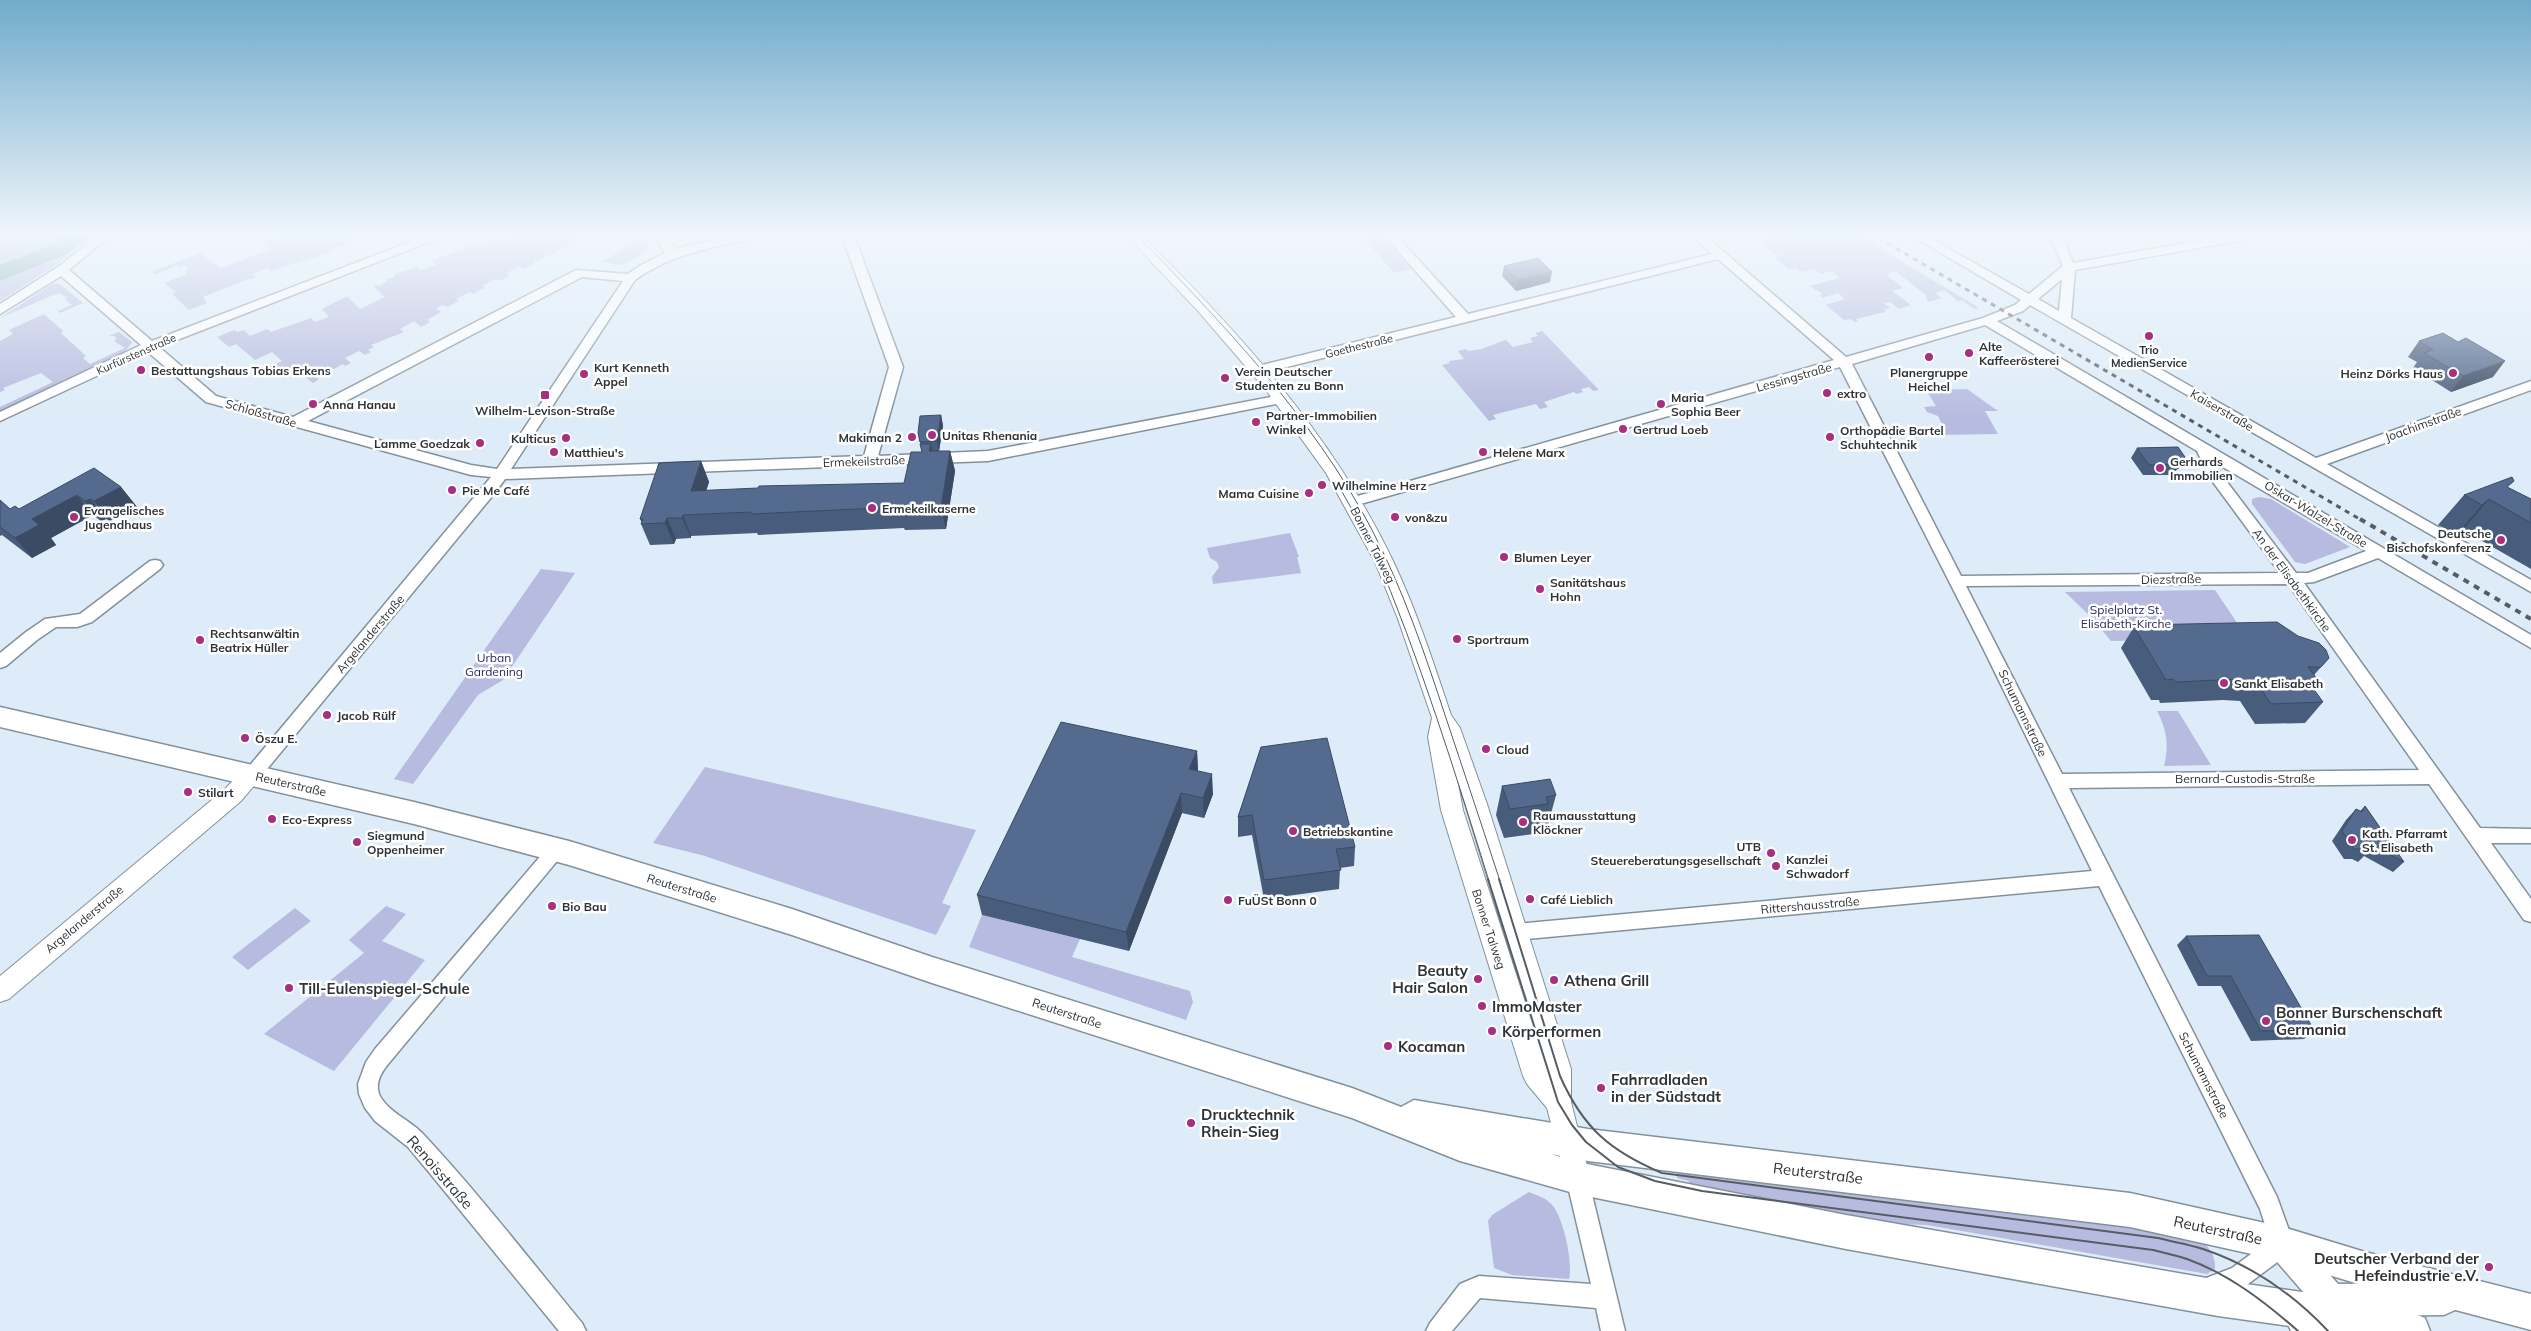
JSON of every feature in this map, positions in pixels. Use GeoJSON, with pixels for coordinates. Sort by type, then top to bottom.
{"type":"FeatureCollection","features":[{"type":"Feature","properties":{"kind":"main road","name":"Reuterstraße"},"geometry":{"type":"LineString","coordinates":[[0,717],[252,775],[556,850],[792,922],[932,970],[1352,1103],[1460,1145],[1577,1178],[1846,1232],[2190,1293],[2303,1321],[2343,1316],[2412,1331]]}},
{"type":"Feature","properties":{"kind":"main road","name":"Reuterstraße"},"geometry":{"type":"LineString","coordinates":[[1352,1103],[1567,1142],[2130,1210],[2282,1244],[2365,1269],[2531,1312]]}},
{"type":"Feature","properties":{"kind":"main road"},"geometry":{"type":"LineString","coordinates":[[2282,1244],[2343,1316],[2480,1299]]}},
{"type":"Feature","properties":{"kind":"street"},"geometry":{"type":"LineString","coordinates":[[0,310],[23,295]]}},
{"type":"Feature","properties":{"kind":"street","name":"Schloßstraße"},"geometry":{"type":"LineString","coordinates":[[91,295],[211,399],[293,423],[471,470],[502,474]]}},
{"type":"Feature","properties":{"kind":"street","name":"Kurfürstenstraße"},"geometry":{"type":"LineString","coordinates":[[0,417],[150,346],[282,295]]}},
{"type":"Feature","properties":{"kind":"street"},"geometry":{"type":"LineString","coordinates":[[293,423],[538,295]]}},
{"type":"Feature","properties":{"kind":"street","name":"Argelanderstraße"},"geometry":{"type":"LineString","coordinates":[[0,991],[233,795],[252,775],[502,474],[620,295]]}},
{"type":"Feature","properties":{"kind":"street"},"geometry":{"type":"LineString","coordinates":[[870,295],[896,367],[870,460]]}},
{"type":"Feature","properties":{"kind":"street","name":"Bonner Talweg"},"geometry":{"type":"LineString","coordinates":[[1191,295],[1259,370],[1320,453],[1352,502],[1394,586],[1442,718],[1450,728],[1476,804],[1558,1069],[1558,1102],[1613,1331]]}},
{"type":"Feature","properties":{"kind":"street"},"geometry":{"type":"LineString","coordinates":[[1444,295],[1465,319]]}},
{"type":"Feature","properties":{"kind":"street","name":"Goethestraße"},"geometry":{"type":"LineString","coordinates":[[1259,370],[1561,295]]}},
{"type":"Feature","properties":{"kind":"street","name":"Schumannstraße"},"geometry":{"type":"LineString","coordinates":[[1767,295],[1845,363],[1919,511],[1957,580],[2269,1205],[2282,1244]]}},
{"type":"Feature","properties":{"kind":"street","name":"Kaiserstraße"},"geometry":{"type":"LineString","coordinates":[[2024,295],[2531,586]]}},
{"type":"Feature","properties":{"kind":"street","name":"Lessingstraße"},"geometry":{"type":"LineString","coordinates":[[1352,502],[1845,363],[1986,321],[2008,313],[2035,295]]}},
{"type":"Feature","properties":{"kind":"street"},"geometry":{"type":"LineString","coordinates":[[2065,319],[2067,295]]}},
{"type":"Feature","properties":{"kind":"street"},"geometry":{"type":"LineString","coordinates":[[1986,321],[2203,448]]}},
{"type":"Feature","properties":{"kind":"street","name":"Joachimstraße"},"geometry":{"type":"LineString","coordinates":[[2316,463],[2531,385]]}},
{"type":"Feature","properties":{"kind":"street","name":"Ermekeilstraße"},"geometry":{"type":"LineString","coordinates":[[502,474],[988,456],[1281,399]]}},
{"type":"Feature","properties":{"kind":"street","name":"Oskar-Walzel-Straße"},"geometry":{"type":"LineString","coordinates":[[2203,448],[2531,642]]}},
{"type":"Feature","properties":{"kind":"street","name":"An der Elisabethkirche"},"geometry":{"type":"LineString","coordinates":[[2203,448],[2215,475],[2292,578],[2531,914]]}},
{"type":"Feature","properties":{"kind":"street","name":"Diezstraße"},"geometry":{"type":"LineString","coordinates":[[1957,580],[2309,578],[2380,552]]}},
{"type":"Feature","properties":{"kind":"street"},"geometry":{"type":"LineString","coordinates":[[0,662],[50,623],[62,621],[75,622],[86,618],[155,566]]}},
{"type":"Feature","properties":{"kind":"street","name":"Bonner Talweg"},"geometry":{"type":"LineString","coordinates":[[1442,718],[1437,731],[1452,810],[1536,1076],[1558,1102]]}},
{"type":"Feature","properties":{"kind":"street","name":"Bernard-Custodis-Straße"},"geometry":{"type":"LineString","coordinates":[[2056,781],[2434,777]]}},
{"type":"Feature","properties":{"kind":"street"},"geometry":{"type":"LineString","coordinates":[[2474,835],[2531,836]]}},
{"type":"Feature","properties":{"kind":"street","name":"Renoisstraße"},"geometry":{"type":"LineString","coordinates":[[556,850],[372,1068],[369,1094],[376,1106],[413,1138],[574,1331]]}},
{"type":"Feature","properties":{"kind":"street","name":"Rittershausstraße"},"geometry":{"type":"LineString","coordinates":[[1515,932],[2105,878]]}},
{"type":"Feature","properties":{"kind":"street","name":"Reuterstraße"},"geometry":{"type":"LineString","coordinates":[[2190,1293],[2234,1281],[2252,1271],[2282,1244]]}},
{"type":"Feature","properties":{"kind":"street"},"geometry":{"type":"LineString","coordinates":[[1438,1331],[1468,1292],[1479,1287],[1606,1297]]}},
{"type":"Feature","properties":{"kind":"green space"},"geometry":{"type":"Polygon","coordinates":[[[0,295],[9,295],[0,301],[0,295]]]}},
{"type":"Feature","properties":{"kind":"green space"},"geometry":{"type":"Polygon","coordinates":[[[35,295],[53,295],[0,318],[35,295]]]}},
{"type":"Feature","properties":{"kind":"green space"},"geometry":{"type":"Polygon","coordinates":[[[62,295],[73,295],[83,303],[60,313],[58,311],[72,305],[65,299],[68,298],[62,295]]]}},
{"type":"Feature","properties":{"kind":"green space"},"geometry":{"type":"Polygon","coordinates":[[[173,295],[208,295],[203,297],[207,303],[189,310],[173,295]]]}},
{"type":"Feature","properties":{"kind":"green space"},"geometry":{"type":"Polygon","coordinates":[[[383,295],[464,295],[456,299],[459,301],[447,307],[443,305],[436,308],[441,312],[427,320],[430,322],[421,327],[414,321],[400,329],[404,332],[371,345],[374,347],[368,350],[371,352],[365,355],[359,351],[345,358],[351,363],[345,366],[343,364],[334,369],[330,367],[312,375],[319,379],[313,383],[295,369],[283,378],[271,374],[265,369],[282,361],[272,352],[255,360],[236,344],[229,347],[217,337],[234,330],[237,332],[244,330],[250,336],[267,329],[271,332],[311,318],[315,322],[329,317],[322,309],[345,297],[348,297],[360,309],[385,297],[383,295]]]}},
{"type":"Feature","properties":{"kind":"green space"},"geometry":{"type":"Polygon","coordinates":[[[1820,295],[1831,295],[1822,298],[1820,295]]]}},
{"type":"Feature","properties":{"kind":"green space"},"geometry":{"type":"Polygon","coordinates":[[[1840,295],[1898,295],[1911,305],[1899,309],[1890,302],[1884,303],[1890,308],[1884,310],[1886,312],[1856,319],[1858,321],[1855,322],[1850,319],[1844,320],[1826,305],[1845,299],[1840,295]]]}},
{"type":"Feature","properties":{"kind":"green space"},"geometry":{"type":"Polygon","coordinates":[[[1926,295],[1938,295],[1941,298],[1929,302],[1926,299],[1926,295]]]}},
{"type":"Feature","properties":{"kind":"green space"},"geometry":{"type":"Polygon","coordinates":[[[1951,295],[1958,295],[1979,308],[1975,309],[1962,300],[1958,301],[1951,295]]]}},
{"type":"Feature","properties":{"kind":"green space"},"geometry":{"type":"Polygon","coordinates":[[[44,314],[86,356],[83,358],[90,364],[125,348],[114,341],[117,338],[109,336],[119,332],[132,342],[125,352],[0,411],[0,407],[53,382],[41,373],[3,388],[5,390],[0,392],[0,341],[13,334],[9,330],[44,314]]]}},
{"type":"Feature","properties":{"kind":"green space"},"geometry":{"type":"Polygon","coordinates":[[[1542,331],[1599,390],[1593,391],[1589,387],[1581,389],[1583,392],[1576,394],[1574,392],[1544,402],[1548,407],[1540,409],[1536,404],[1493,415],[1496,419],[1489,421],[1442,365],[1450,363],[1449,361],[1464,359],[1458,351],[1481,349],[1506,340],[1513,347],[1533,342],[1530,338],[1538,336],[1535,333],[1542,331]]]}},
{"type":"Feature","properties":{"kind":"green space"},"geometry":{"type":"Polygon","coordinates":[[[1967,389],[1998,411],[1985,411],[1998,434],[1938,435],[1936,431],[1945,430],[1938,416],[1927,412],[1924,407],[1936,406],[1926,390],[1967,389]]]}},
{"type":"Feature","properties":{"kind":"green space"},"geometry":{"type":"Polygon","coordinates":[[[2259,497],[2271,499],[2350,547],[2305,564],[2295,562],[2252,504],[2252,499],[2259,497]]]}},
{"type":"Feature","properties":{"kind":"green space"},"geometry":{"type":"Polygon","coordinates":[[[1290,533],[1299,557],[1297,557],[1301,573],[1213,584],[1212,577],[1219,567],[1217,562],[1210,558],[1207,548],[1290,533]]]}},
{"type":"Feature","properties":{"kind":"green space","name":"Urban Gardening"},"geometry":{"type":"Polygon","coordinates":[[[541,569],[575,573],[503,680],[478,695],[413,784],[394,779],[541,569]]]}},
{"type":"Feature","properties":{"kind":"green space","name":"Spielplatz St. Elisabeth-Kirche"},"geometry":{"type":"Polygon","coordinates":[[[2215,590],[2248,639],[2111,641],[2092,618],[2065,592],[2215,590]]]}},
{"type":"Feature","properties":{"kind":"green space"},"geometry":{"type":"Polygon","coordinates":[[[2157,711],[2178,711],[2211,765],[2164,766],[2166,738],[2157,711]]]}},
{"type":"Feature","properties":{"kind":"green space"},"geometry":{"type":"Polygon","coordinates":[[[705,767],[976,830],[942,903],[951,906],[936,935],[705,856],[653,843],[705,767]]]}},
{"type":"Feature","properties":{"kind":"green space"},"geometry":{"type":"Polygon","coordinates":[[[386,906],[406,914],[382,941],[425,960],[334,1071],[264,1034],[364,953],[349,940],[386,906]]]}},
{"type":"Feature","properties":{"kind":"green space"},"geometry":{"type":"Polygon","coordinates":[[[295,908],[311,921],[248,970],[232,957],[295,908]]]}},
{"type":"Feature","properties":{"kind":"green space"},"geometry":{"type":"Polygon","coordinates":[[[982,915],[1080,939],[1072,957],[1190,991],[1193,1002],[1186,1020],[969,947],[982,915]]]}},
{"type":"Feature","properties":{"kind":"green space"},"geometry":{"type":"Polygon","coordinates":[[[1676,1167],[2113,1221],[2202,1240],[2213,1256],[2215,1269],[2207,1274],[1927,1225],[1865,1223],[1689,1192],[1689,1181],[1677,1178],[1676,1167]]]}},
{"type":"Feature","properties":{"kind":"green space"},"geometry":{"type":"Polygon","coordinates":[[[1529,1192],[1548,1201],[1557,1212],[1569,1253],[1569,1279],[1512,1275],[1494,1268],[1488,1221],[1492,1215],[1529,1192]]]}},
{"type":"Feature","properties":{"kind":"building"},"geometry":{"type":"Polygon","coordinates":[[[2443,333],[2458,342],[2466,338],[2505,361],[2463,376],[2424,353],[2433,350],[2419,341],[2443,333]]]}},
{"type":"Feature","properties":{"kind":"building"},"geometry":{"type":"Polygon","coordinates":[[[941,415],[937,441],[920,442],[918,433],[920,416],[941,415]]]}},
{"type":"Feature","properties":{"kind":"building"},"geometry":{"type":"Polygon","coordinates":[[[920,444],[931,444],[929,451],[950,451],[941,508],[899,509],[900,507],[751,514],[751,512],[683,515],[682,518],[667,518],[665,523],[641,524],[643,519],[640,519],[659,463],[701,461],[691,491],[758,488],[759,486],[904,483],[911,452],[922,452],[920,444]]]}},
{"type":"Feature","properties":{"kind":"building"},"geometry":{"type":"Polygon","coordinates":[[[2178,447],[2185,457],[2176,464],[2149,465],[2137,448],[2178,447]]]}},
{"type":"Feature","properties":{"kind":"building"},"geometry":{"type":"Polygon","coordinates":[[[94,468],[121,487],[94,501],[90,499],[85,501],[77,495],[32,519],[39,525],[15,538],[0,527],[0,500],[10,509],[15,506],[19,509],[94,468]]]}},
{"type":"Feature","properties":{"kind":"building"},"geometry":{"type":"Polygon","coordinates":[[[2512,477],[2514,481],[2507,487],[2531,499],[2531,523],[2489,499],[2482,505],[2464,495],[2512,477]]]}},
{"type":"Feature","properties":{"kind":"building"},"geometry":{"type":"Polygon","coordinates":[[[2277,622],[2298,636],[2319,643],[2326,650],[2329,658],[2321,667],[2308,667],[2318,680],[2307,680],[2323,702],[2271,704],[2256,681],[2239,679],[2175,682],[2173,679],[2166,680],[2134,627],[2142,627],[2140,625],[2277,622]]]}},
{"type":"Feature","properties":{"kind":"building"},"geometry":{"type":"Polygon","coordinates":[[[1061,722],[1197,751],[1189,769],[1212,774],[1203,798],[1181,793],[1126,932],[977,895],[1061,722]]]}},
{"type":"Feature","properties":{"kind":"building","name":"Betriebskantine"},"geometry":{"type":"Polygon","coordinates":[[[1327,738],[1355,847],[1336,849],[1341,870],[1264,880],[1252,815],[1238,817],[1261,747],[1327,738]]]}},
{"type":"Feature","properties":{"kind":"building"},"geometry":{"type":"Polygon","coordinates":[[[1550,779],[1556,795],[1546,797],[1548,804],[1510,809],[1502,786],[1550,779]]]}},
{"type":"Feature","properties":{"kind":"building"},"geometry":{"type":"Polygon","coordinates":[[[2365,806],[2404,862],[2372,845],[2368,852],[2362,849],[2354,849],[2342,831],[2356,809],[2362,812],[2365,806]]]}},
{"type":"Feature","properties":{"kind":"building"},"geometry":{"type":"Polygon","coordinates":[[[2259,935],[2314,1030],[2261,1031],[2231,976],[2207,976],[2186,936],[2259,935]]]}},
{"type":"Feature","properties":{"kind":"tram line"},"geometry":{"type":"LineString","coordinates":[[1194,295],[1264,372],[1293,409],[1347,487],[1383,551],[1421,646],[1500,881]]}},
{"type":"Feature","properties":{"kind":"tram line"},"geometry":{"type":"LineString","coordinates":[[1341,490],[1358,520]]}},
{"type":"Feature","properties":{"kind":"tram line"},"geometry":{"type":"LineString","coordinates":[[1374,551],[1421,673],[1489,881]]}},
{"type":"Feature","properties":{"kind":"tram line"},"geometry":{"type":"LineString","coordinates":[[1488,879],[1558,1102],[1572,1125],[1586,1142],[1618,1167],[1655,1181],[1702,1191],[2153,1250],[2174,1255],[2202,1265],[2232,1281],[2259,1299],[2298,1331]]}},
{"type":"Feature","properties":{"kind":"tram line"},"geometry":{"type":"LineString","coordinates":[[1499,879],[1560,1076],[1578,1110],[1589,1124],[1600,1136],[1627,1156],[1662,1173],[2158,1238],[2192,1246],[2221,1256],[2255,1272],[2301,1305],[2328,1331]]}},
{"type":"Feature","properties":{"kind":"railway"},"geometry":{"type":"LineString","coordinates":[[1976,295],[2363,521]]}},
{"type":"Feature","properties":{"kind":"railway"},"geometry":{"type":"LineString","coordinates":[[2360,519],[2531,619]]}},
{"type":"Feature","properties":{"kind":"place","name":"Trio MedienService"},"geometry":{"type":"Point","coordinates":[2149,336]}},
{"type":"Feature","properties":{"kind":"place","name":"Alte Kaffeerösterei"},"geometry":{"type":"Point","coordinates":[1969,353]}},
{"type":"Feature","properties":{"kind":"place","name":"Planergruppe Heichel"},"geometry":{"type":"Point","coordinates":[1929,357]}},
{"type":"Feature","properties":{"kind":"place","name":"Bestattungshaus Tobias Erkens"},"geometry":{"type":"Point","coordinates":[141,370]}},
{"type":"Feature","properties":{"kind":"place","name":"Heinz Dörks Haus"},"geometry":{"type":"Point","coordinates":[2453,373]}},
{"type":"Feature","properties":{"kind":"place","name":"Kurt Kenneth Appel"},"geometry":{"type":"Point","coordinates":[584,374]}},
{"type":"Feature","properties":{"kind":"place","name":"Verein Deutscher Studenten zu Bonn"},"geometry":{"type":"Point","coordinates":[1225,378]}},
{"type":"Feature","properties":{"kind":"place","name":"extro"},"geometry":{"type":"Point","coordinates":[1827,393]}},
{"type":"Feature","properties":{"kind":"place","name":"Wilhelm-Levison-Straße"},"geometry":{"type":"Point","coordinates":[545,395]}},
{"type":"Feature","properties":{"kind":"place","name":"Anna Hanau"},"geometry":{"type":"Point","coordinates":[313,404]}},
{"type":"Feature","properties":{"kind":"place","name":"Maria Sophia Beer"},"geometry":{"type":"Point","coordinates":[1661,404]}},
{"type":"Feature","properties":{"kind":"place","name":"Partner-Immobilien Winkel"},"geometry":{"type":"Point","coordinates":[1256,422]}},
{"type":"Feature","properties":{"kind":"place","name":"Gertrud Loeb"},"geometry":{"type":"Point","coordinates":[1623,429]}},
{"type":"Feature","properties":{"kind":"place","name":"Unitas Rhenania"},"geometry":{"type":"Point","coordinates":[932,435]}},
{"type":"Feature","properties":{"kind":"place","name":"Makiman 2"},"geometry":{"type":"Point","coordinates":[912,437]}},
{"type":"Feature","properties":{"kind":"place","name":"Orthopädie Bartel Schuhtechnik"},"geometry":{"type":"Point","coordinates":[1830,437]}},
{"type":"Feature","properties":{"kind":"place","name":"Kulticus"},"geometry":{"type":"Point","coordinates":[566,438]}},
{"type":"Feature","properties":{"kind":"place","name":"Lamme Goedzak"},"geometry":{"type":"Point","coordinates":[480,443]}},
{"type":"Feature","properties":{"kind":"place","name":"Matthieu's"},"geometry":{"type":"Point","coordinates":[554,452]}},
{"type":"Feature","properties":{"kind":"place","name":"Helene Marx"},"geometry":{"type":"Point","coordinates":[1483,452]}},
{"type":"Feature","properties":{"kind":"place","name":"Gerhards Immobilien"},"geometry":{"type":"Point","coordinates":[2160,468]}},
{"type":"Feature","properties":{"kind":"place","name":"Wilhelmine Herz"},"geometry":{"type":"Point","coordinates":[1322,485]}},
{"type":"Feature","properties":{"kind":"place","name":"Pie Me Café"},"geometry":{"type":"Point","coordinates":[452,490]}},
{"type":"Feature","properties":{"kind":"place","name":"Mama Cuisine"},"geometry":{"type":"Point","coordinates":[1309,493]}},
{"type":"Feature","properties":{"kind":"place","name":"Ermekeilkaserne"},"geometry":{"type":"Point","coordinates":[872,508]}},
{"type":"Feature","properties":{"kind":"place","name":"Evangelisches Jugendhaus"},"geometry":{"type":"Point","coordinates":[74,517]}},
{"type":"Feature","properties":{"kind":"place","name":"von&zu"},"geometry":{"type":"Point","coordinates":[1395,517]}},
{"type":"Feature","properties":{"kind":"place","name":"Deutsche Bischofskonferenz"},"geometry":{"type":"Point","coordinates":[2501,540]}},
{"type":"Feature","properties":{"kind":"place","name":"Blumen Leyer"},"geometry":{"type":"Point","coordinates":[1504,557]}},
{"type":"Feature","properties":{"kind":"place","name":"Sanitätshaus Hohn"},"geometry":{"type":"Point","coordinates":[1540,589]}},
{"type":"Feature","properties":{"kind":"place","name":"Sportraum"},"geometry":{"type":"Point","coordinates":[1457,639]}},
{"type":"Feature","properties":{"kind":"place","name":"Rechtsanwältin Beatrix Hüller"},"geometry":{"type":"Point","coordinates":[200,640]}},
{"type":"Feature","properties":{"kind":"place","name":"Sankt Elisabeth"},"geometry":{"type":"Point","coordinates":[2224,683]}},
{"type":"Feature","properties":{"kind":"place","name":"Jacob Rülf"},"geometry":{"type":"Point","coordinates":[327,715]}},
{"type":"Feature","properties":{"kind":"place","name":"Öszu E."},"geometry":{"type":"Point","coordinates":[245,738]}},
{"type":"Feature","properties":{"kind":"place","name":"Cloud"},"geometry":{"type":"Point","coordinates":[1486,749]}},
{"type":"Feature","properties":{"kind":"place","name":"Stilart"},"geometry":{"type":"Point","coordinates":[188,792]}},
{"type":"Feature","properties":{"kind":"place","name":"Eco-Express"},"geometry":{"type":"Point","coordinates":[272,819]}},
{"type":"Feature","properties":{"kind":"place","name":"Raumausstattung Klöckner"},"geometry":{"type":"Point","coordinates":[1523,822]}},
{"type":"Feature","properties":{"kind":"place","name":"Betriebskantine"},"geometry":{"type":"Point","coordinates":[1293,831]}},
{"type":"Feature","properties":{"kind":"place","name":"Kath. Pfarramt St. Elisabeth"},"geometry":{"type":"Point","coordinates":[2352,840]}},
{"type":"Feature","properties":{"kind":"place","name":"Siegmund Oppenheimer"},"geometry":{"type":"Point","coordinates":[357,842]}},
{"type":"Feature","properties":{"kind":"place","name":"UTB Steuereberatungsgesellschaft"},"geometry":{"type":"Point","coordinates":[1771,853]}},
{"type":"Feature","properties":{"kind":"place","name":"Kanzlei Schwadorf"},"geometry":{"type":"Point","coordinates":[1776,866]}},
{"type":"Feature","properties":{"kind":"place","name":"Café Lieblich"},"geometry":{"type":"Point","coordinates":[1530,899]}},
{"type":"Feature","properties":{"kind":"place","name":"FuÜSt Bonn 0"},"geometry":{"type":"Point","coordinates":[1228,900]}},
{"type":"Feature","properties":{"kind":"place","name":"Bio Bau"},"geometry":{"type":"Point","coordinates":[552,906]}},
{"type":"Feature","properties":{"kind":"place","name":"Beauty Hair Salon"},"geometry":{"type":"Point","coordinates":[1478,979]}},
{"type":"Feature","properties":{"kind":"place","name":"Athena Grill"},"geometry":{"type":"Point","coordinates":[1554,980]}},
{"type":"Feature","properties":{"kind":"place","name":"Till-Eulenspiegel-Schule"},"geometry":{"type":"Point","coordinates":[289,988]}},
{"type":"Feature","properties":{"kind":"place","name":"ImmoMaster"},"geometry":{"type":"Point","coordinates":[1482,1006]}},
{"type":"Feature","properties":{"kind":"place","name":"Bonner Burschenschaft Germania"},"geometry":{"type":"Point","coordinates":[2266,1021]}},
{"type":"Feature","properties":{"kind":"place","name":"Körperformen"},"geometry":{"type":"Point","coordinates":[1492,1031]}},
{"type":"Feature","properties":{"kind":"place","name":"Kocaman"},"geometry":{"type":"Point","coordinates":[1388,1046]}},
{"type":"Feature","properties":{"kind":"place","name":"Fahrradladen in der Südstadt"},"geometry":{"type":"Point","coordinates":[1601,1088]}},
{"type":"Feature","properties":{"kind":"place","name":"Drucktechnik Rhein-Sieg"},"geometry":{"type":"Point","coordinates":[1191,1123]}},
{"type":"Feature","properties":{"kind":"place","name":"Deutscher Verband der Hefeindustrie e.V."},"geometry":{"type":"Point","coordinates":[2489,1267]}}]}
